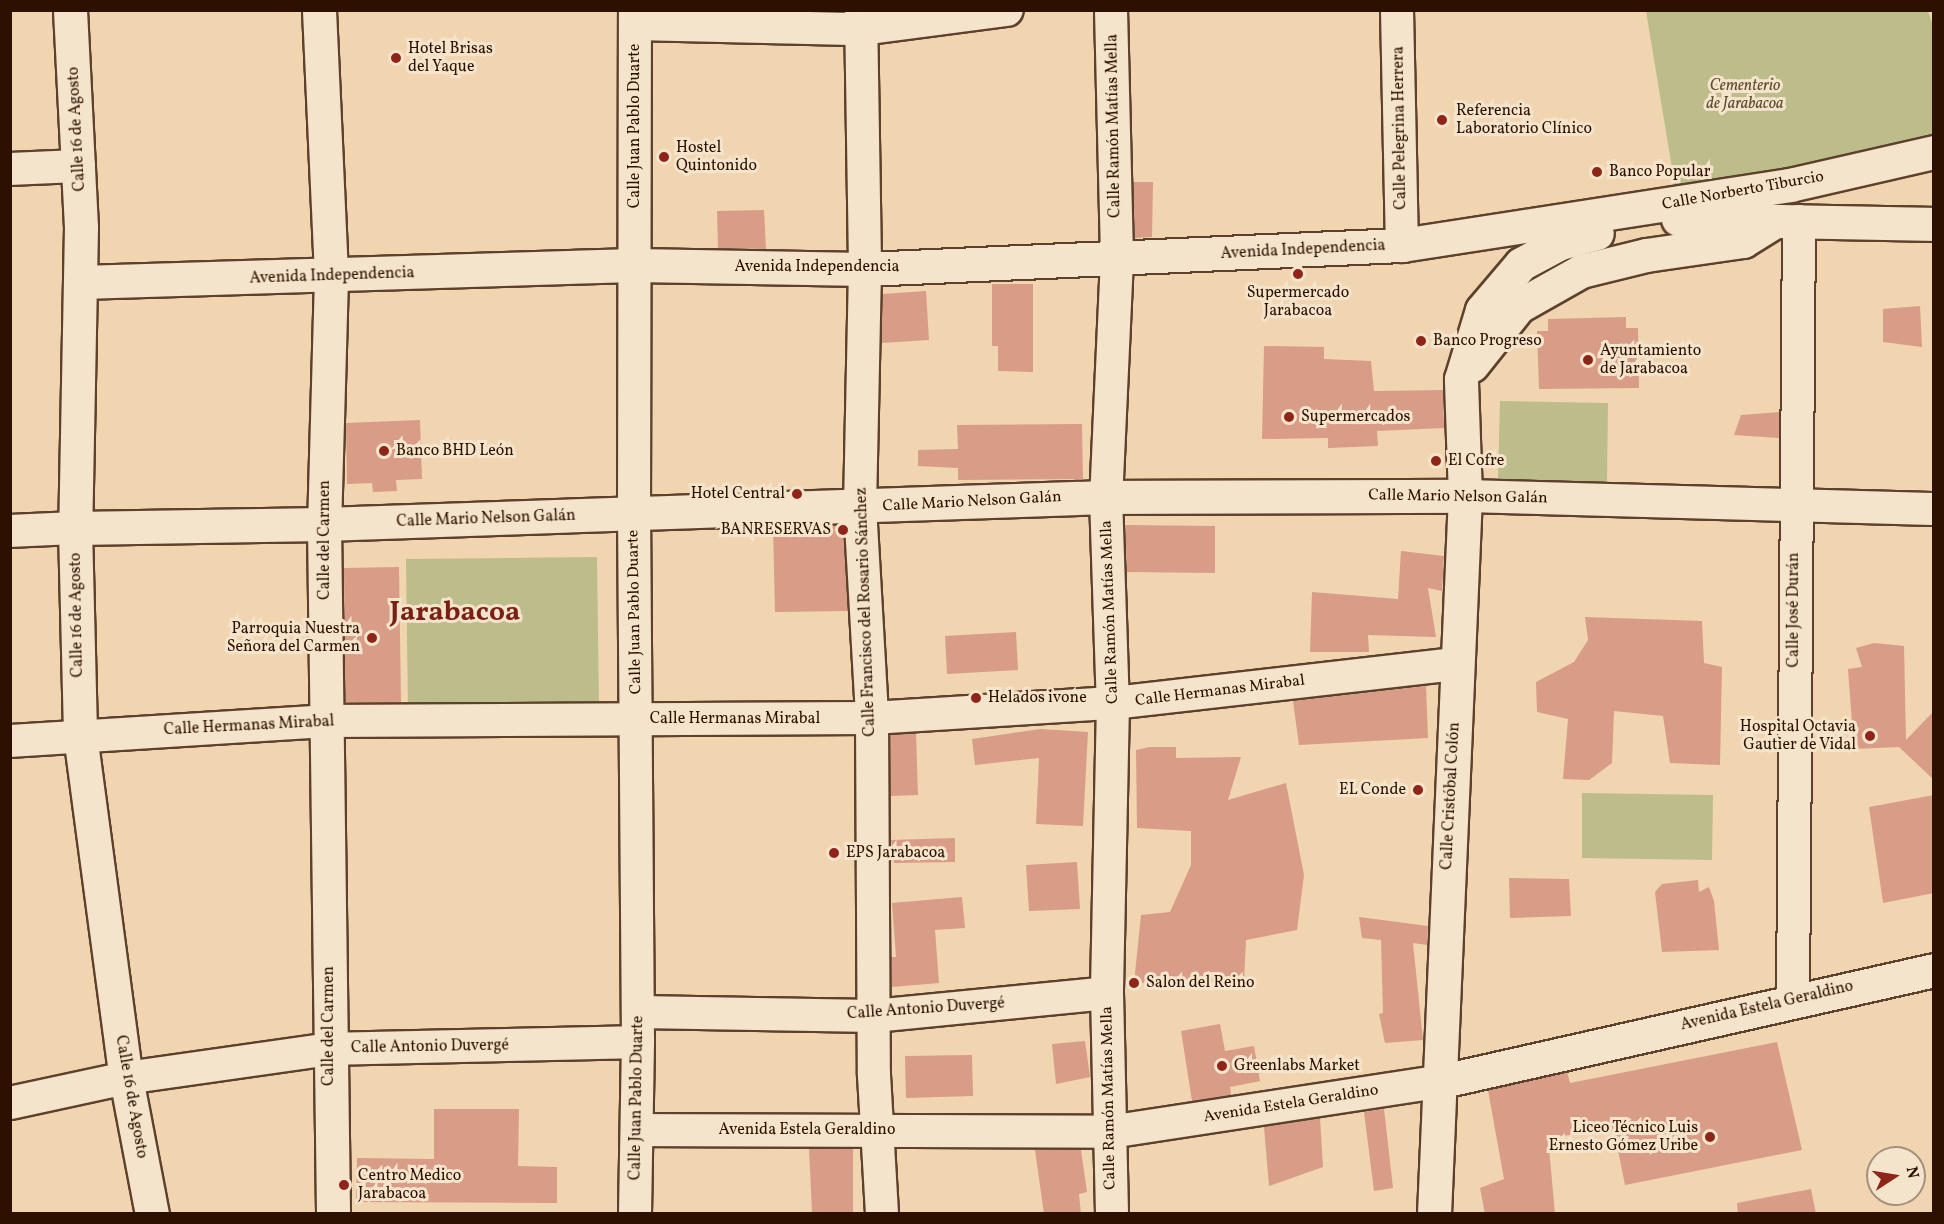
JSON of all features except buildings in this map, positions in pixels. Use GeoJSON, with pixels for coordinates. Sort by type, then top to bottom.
{"type":"FeatureCollection","features":[{"type":"Feature","properties":{"kind":"street","name":"Calle 16 de Agosto"},"geometry":{"type":"LineString","coordinates":[[70,10],[79,166],[81,282],[75,528],[80,735],[126,1078],[152,1214]]}},
{"type":"Feature","properties":{"kind":"street","name":"Calle del Carmen"},"geometry":{"type":"LineString","coordinates":[[319,10],[331,277],[324,524],[333,1214]]}},
{"type":"Feature","properties":{"kind":"street"},"geometry":{"type":"LineString","coordinates":[[635,17],[861,20],[1007,10]]}},
{"type":"Feature","properties":{"kind":"street","name":"Calle Ramón Matías Mella"},"geometry":{"type":"LineString","coordinates":[[1111,10],[1118,260],[1106,496],[1113,703],[1107,993],[1112,1214]]}},
{"type":"Feature","properties":{"kind":"street","name":"Calle Pelegrina Herrera"},"geometry":{"type":"LineString","coordinates":[[1397,10],[1402,245]]}},
{"type":"Feature","properties":{"kind":"street","name":"Calle Juan Pablo Duarte"},"geometry":{"type":"LineString","coordinates":[[635,17],[634,514],[638,1027],[635,1214]]}},
{"type":"Feature","properties":{"kind":"street","name":"Calle Francisco del Rosario Sánchez"},"geometry":{"type":"LineString","coordinates":[[861,20],[865,269],[860,507],[872,718],[874,1016],[882,1214]]}},
{"type":"Feature","properties":{"kind":"street","name":"Calle Norberto Tiburcio"},"geometry":{"type":"LineString","coordinates":[[1556,232],[1790,185],[1934,152]]}},
{"type":"Feature","properties":{"kind":"street"},"geometry":{"type":"LineString","coordinates":[[10,170],[79,166]]}},
{"type":"Feature","properties":{"kind":"street"},"geometry":{"type":"LineString","coordinates":[[1556,232],[1659,220],[1934,224]]}},
{"type":"Feature","properties":{"kind":"street"},"geometry":{"type":"LineString","coordinates":[[1461,379],[1519,306],[1581,272],[1646,255],[1743,241],[1786,222]]}},
{"type":"Feature","properties":{"kind":"street","name":"Calle José Durán"},"geometry":{"type":"LineString","coordinates":[[1786,222],[1795,504],[1793,999]]}},
{"type":"Feature","properties":{"kind":"street","name":"Avenida Independencia"},"geometry":{"type":"LineString","coordinates":[[81,282],[331,277],[635,265],[865,269],[1118,260],[1402,245],[1556,232]]}},
{"type":"Feature","properties":{"kind":"street","name":"Calle Cristóbal Colón"},"geometry":{"type":"LineString","coordinates":[[1434,1214],[1465,496],[1461,379],[1482,310],[1521,264],[1556,232]]}},
{"type":"Feature","properties":{"kind":"street","name":"Calle Mario Nelson Galán"},"geometry":{"type":"LineString","coordinates":[[10,531],[324,524],[860,507],[1106,496],[1465,496],[1934,508]]}},
{"type":"Feature","properties":{"kind":"street","name":"Calle Hermanas Mirabal"},"geometry":{"type":"LineString","coordinates":[[10,741],[325,721],[872,718],[1113,703],[1457,664]]}},
{"type":"Feature","properties":{"kind":"street","name":"Avenida Estela Geraldino"},"geometry":{"type":"LineString","coordinates":[[637,1130],[1110,1132],[1438,1082],[1793,999],[1934,970]]}},
{"type":"Feature","properties":{"kind":"street","name":"Calle Antonio Duvergé"},"geometry":{"type":"LineString","coordinates":[[10,1103],[126,1078],[330,1049],[638,1027],[874,1016],[1107,993]]}},
{"type":"Feature","properties":{"kind":"green space","name":"Cementerio de Jarabacoa"},"geometry":{"type":"Polygon","coordinates":[[[1646,11],[1928,11],[1934,29],[1933,139],[1677,198],[1646,11]]]}},
{"type":"Feature","properties":{"kind":"green space"},"geometry":{"type":"Polygon","coordinates":[[[1500,401],[1608,403],[1607,483],[1498,481],[1500,401]]]}},
{"type":"Feature","properties":{"kind":"green space"},"geometry":{"type":"Polygon","coordinates":[[[597,557],[599,711],[408,712],[406,559],[597,557]]]}},
{"type":"Feature","properties":{"kind":"green space"},"geometry":{"type":"Polygon","coordinates":[[[1582,793],[1713,795],[1712,860],[1582,858],[1582,793]]]}},
{"type":"Feature","properties":{"kind":"place","name":"Hotel Brisas del Yaque"},"geometry":{"type":"Point","coordinates":[396,58]}},
{"type":"Feature","properties":{"kind":"place","name":"Referencia Laboratorio Clínico"},"geometry":{"type":"Point","coordinates":[1442,120]}},
{"type":"Feature","properties":{"kind":"place","name":"Hostel Quintonido"},"geometry":{"type":"Point","coordinates":[664,157]}},
{"type":"Feature","properties":{"kind":"place","name":"Banco Popular"},"geometry":{"type":"Point","coordinates":[1597,172]}},
{"type":"Feature","properties":{"kind":"place","name":"Supermercado Jarabacoa"},"geometry":{"type":"Point","coordinates":[1298,274]}},
{"type":"Feature","properties":{"kind":"place","name":"Banco Progreso"},"geometry":{"type":"Point","coordinates":[1421,341]}},
{"type":"Feature","properties":{"kind":"place","name":"Ayuntamiento de Jarabacoa"},"geometry":{"type":"Point","coordinates":[1588,360]}},
{"type":"Feature","properties":{"kind":"place","name":"Supermercados"},"geometry":{"type":"Point","coordinates":[1289,417]}},
{"type":"Feature","properties":{"kind":"place","name":"Banco BHD León"},"geometry":{"type":"Point","coordinates":[384,451]}},
{"type":"Feature","properties":{"kind":"place","name":"El Cofre"},"geometry":{"type":"Point","coordinates":[1436,461]}},
{"type":"Feature","properties":{"kind":"place","name":"Hotel Central"},"geometry":{"type":"Point","coordinates":[797,494]}},
{"type":"Feature","properties":{"kind":"place","name":"BANRESERVAS"},"geometry":{"type":"Point","coordinates":[843,530]}},
{"type":"Feature","properties":{"kind":"place","name":"Parroquia Nuestra Señora del Carmen"},"geometry":{"type":"Point","coordinates":[372,638]}},
{"type":"Feature","properties":{"kind":"place","name":"Helados ivone"},"geometry":{"type":"Point","coordinates":[976,698]}},
{"type":"Feature","properties":{"kind":"place","name":"Hospital Octavia Gautier de Vidal"},"geometry":{"type":"Point","coordinates":[1870,736]}},
{"type":"Feature","properties":{"kind":"place","name":"EL Conde"},"geometry":{"type":"Point","coordinates":[1418,790]}},
{"type":"Feature","properties":{"kind":"place","name":"EPS Jarabacoa"},"geometry":{"type":"Point","coordinates":[834,853]}},
{"type":"Feature","properties":{"kind":"place","name":"Salon del Reino"},"geometry":{"type":"Point","coordinates":[1134,983]}},
{"type":"Feature","properties":{"kind":"place","name":"Greenlabs Market"},"geometry":{"type":"Point","coordinates":[1222,1066]}},
{"type":"Feature","properties":{"kind":"place","name":"Liceo Técnico Luis Ernesto Gómez Uribe"},"geometry":{"type":"Point","coordinates":[1710,1137]}},
{"type":"Feature","properties":{"kind":"place","name":"Centro Medico Jarabacoa"},"geometry":{"type":"Point","coordinates":[344,1185]}},
{"type":"Feature","properties":{"kind":"district","name":"Jarabacoa"},"geometry":{"type":"Point","coordinates":[455,613]}}]}
